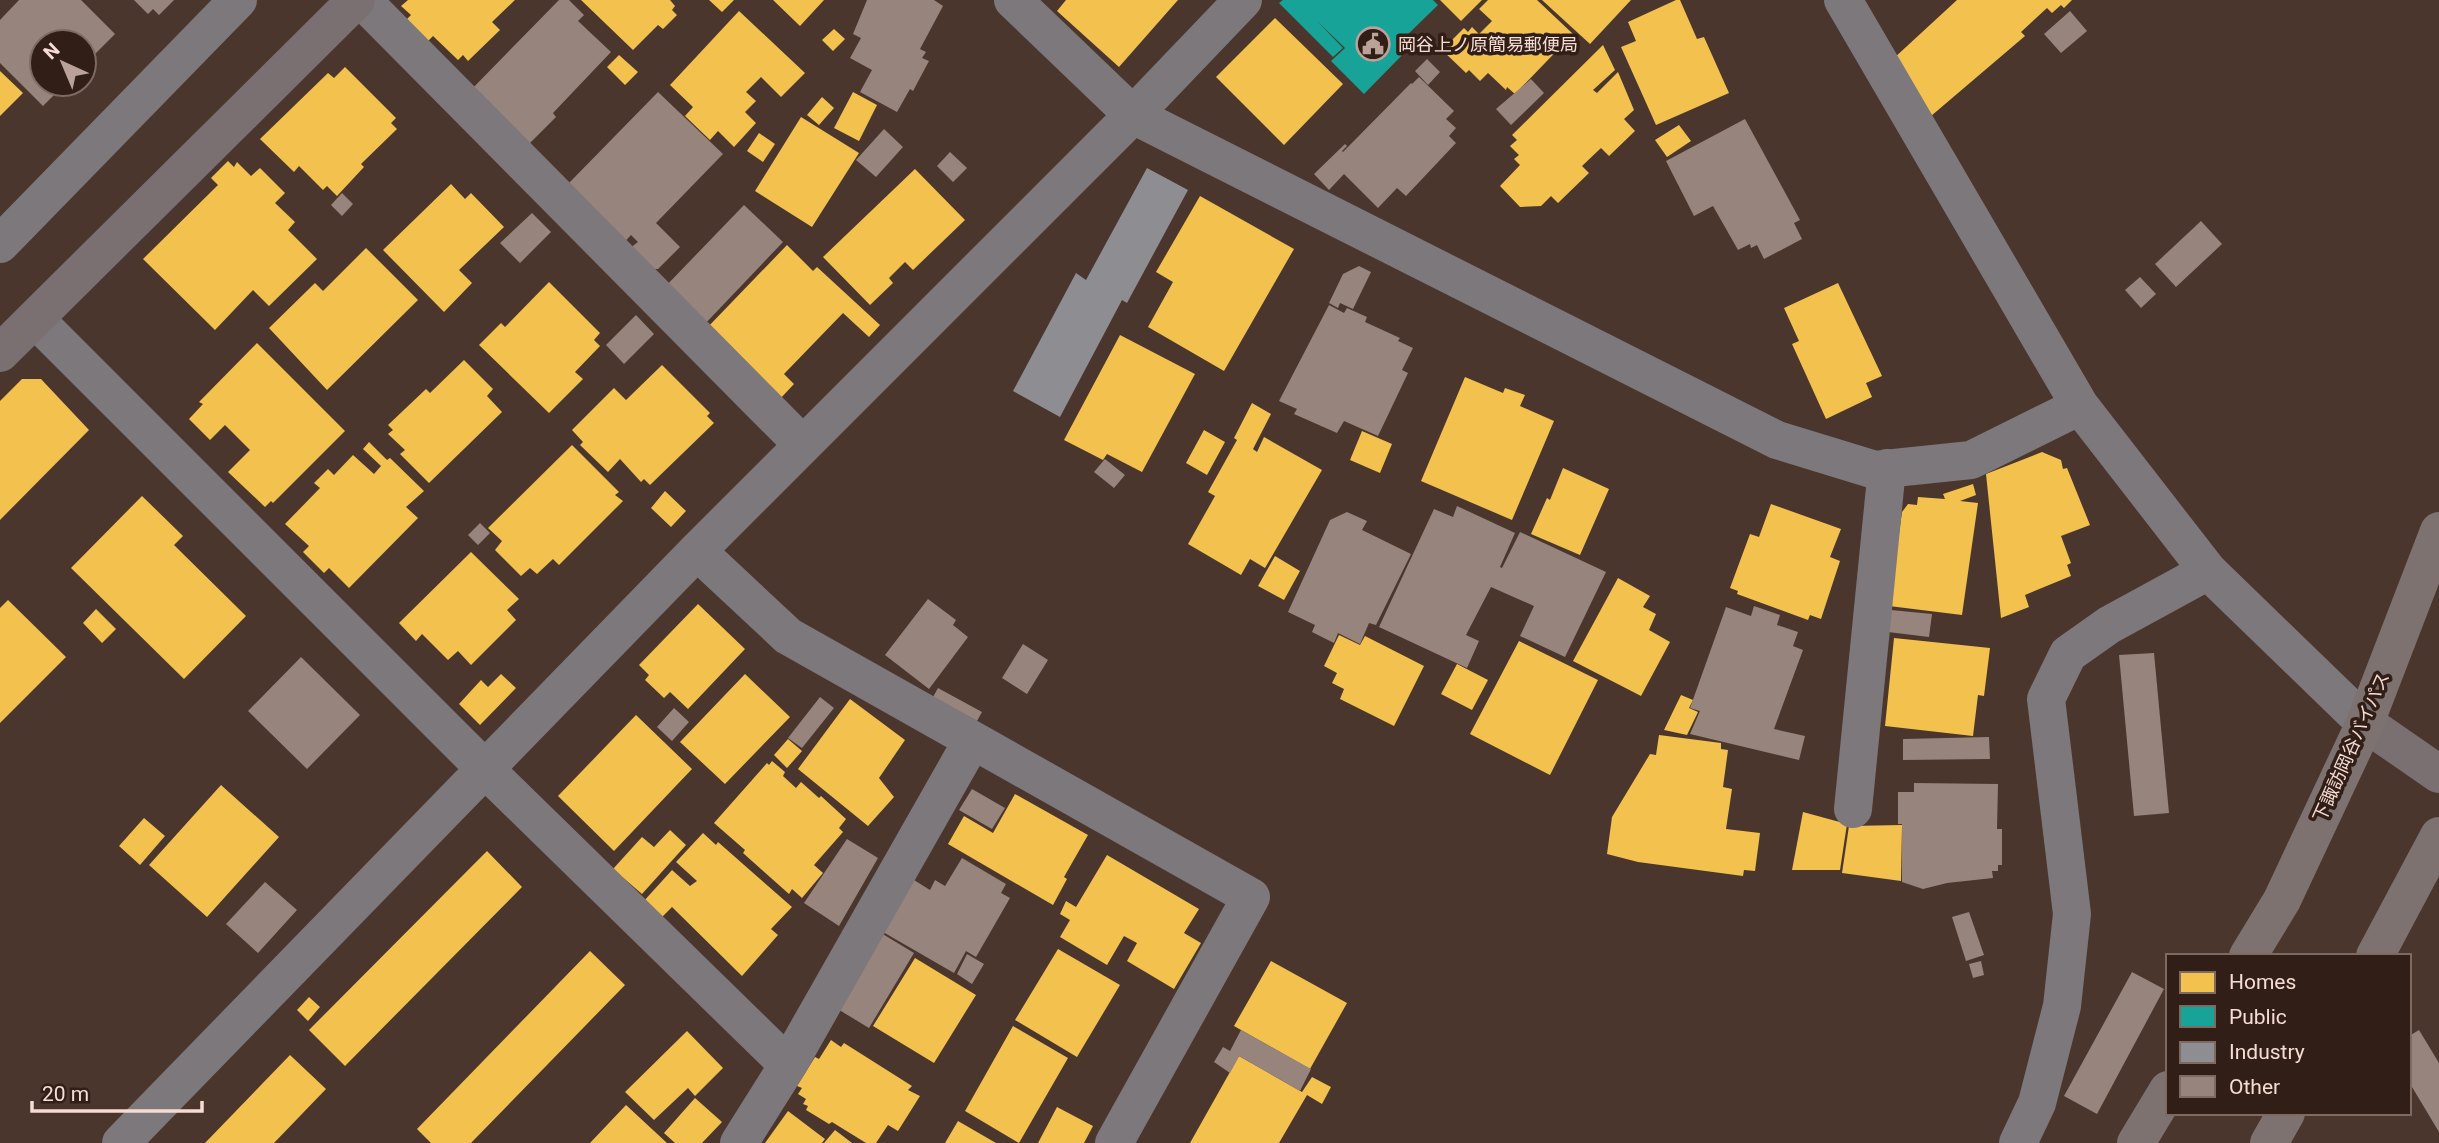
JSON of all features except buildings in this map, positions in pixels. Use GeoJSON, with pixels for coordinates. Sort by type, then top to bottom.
{"type":"FeatureCollection","features":[{"type":"Feature","properties":{"kind":"highway","name":"下諏訪岡谷バイパス"},"geometry":{"type":"LineString","coordinates":[[2249,954],[2282,900],[2365,723],[2439,531]]}},
{"type":"Feature","properties":{"kind":"highway"},"geometry":{"type":"LineString","coordinates":[[2376,954],[2439,836]]}},
{"type":"Feature","properties":{"kind":"highway"},"geometry":{"type":"LineString","coordinates":[[2136,1143],[2166,1093]]}},
{"type":"Feature","properties":{"kind":"highway"},"geometry":{"type":"LineString","coordinates":[[2269,1143],[2285,1115]]}},
{"type":"Feature","properties":{"kind":"street"},"geometry":{"type":"LineString","coordinates":[[0,244],[238,0]]}},
{"type":"Feature","properties":{"kind":"street"},"geometry":{"type":"LineString","coordinates":[[0,352],[356,0]]}},
{"type":"Feature","properties":{"kind":"street"},"geometry":{"type":"LineString","coordinates":[[362,0],[803,445]]}},
{"type":"Feature","properties":{"kind":"street"},"geometry":{"type":"LineString","coordinates":[[1013,0],[1133,115],[1777,440],[1875,470],[1971,460],[2080,406]]}},
{"type":"Feature","properties":{"kind":"street"},"geometry":{"type":"LineString","coordinates":[[121,1143],[697,551],[1133,115],[1243,0]]}},
{"type":"Feature","properties":{"kind":"street"},"geometry":{"type":"LineString","coordinates":[[1843,0],[2080,406],[2208,572],[2365,723],[2439,774]]}},
{"type":"Feature","properties":{"kind":"street"},"geometry":{"type":"LineString","coordinates":[[36,319],[485,769],[788,1065]]}},
{"type":"Feature","properties":{"kind":"street"},"geometry":{"type":"LineString","coordinates":[[1853,809],[1887,468]]}},
{"type":"Feature","properties":{"kind":"street"},"geometry":{"type":"LineString","coordinates":[[697,551],[788,636],[1251,897],[1114,1143]]}},
{"type":"Feature","properties":{"kind":"street"},"geometry":{"type":"LineString","coordinates":[[2018,1143],[2037,1103],[2062,1006],[2072,914],[2046,699],[2068,654],[2109,625],[2208,572]]}},
{"type":"Feature","properties":{"kind":"street"},"geometry":{"type":"LineString","coordinates":[[738,1143],[788,1065],[972,741]]}},
{"type":"Feature","properties":{"kind":"place","name":"岡谷上ノ原簡易郵便局"},"geometry":{"type":"Point","coordinates":[1373,44]}}]}
